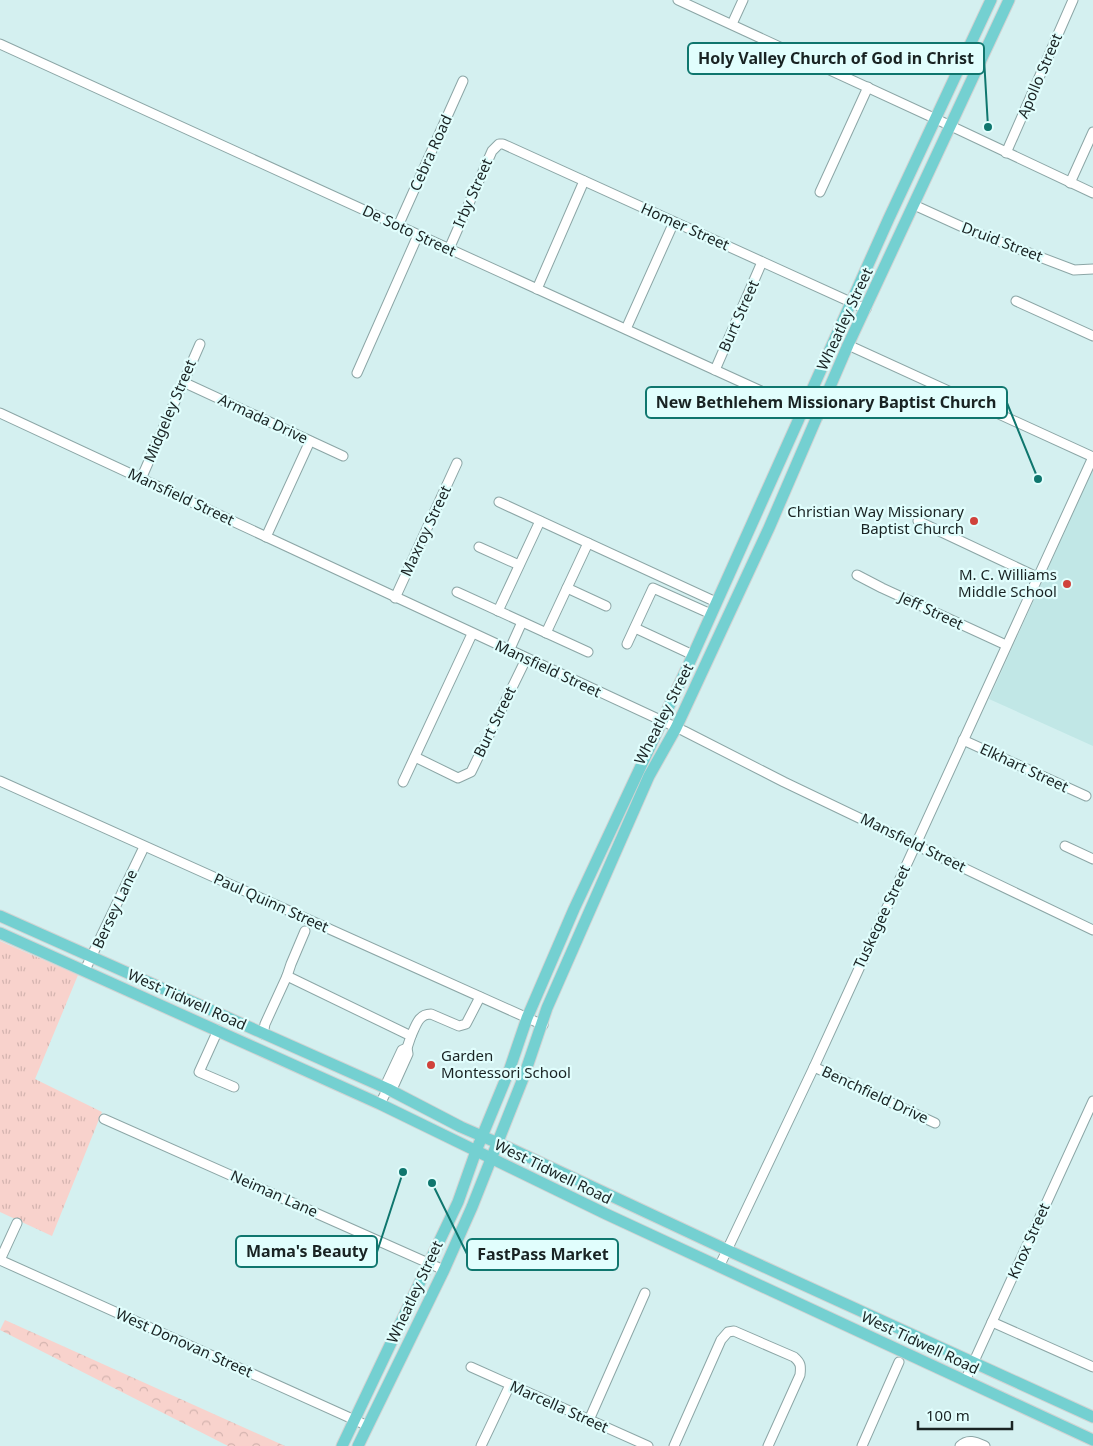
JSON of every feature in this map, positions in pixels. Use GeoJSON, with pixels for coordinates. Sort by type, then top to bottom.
{"type":"FeatureCollection","features":[{"type":"Feature","properties":{"kind":"main road","name":"Wheatley Street"},"geometry":{"type":"LineString","coordinates":[[342,1446],[458,1202],[476,1151],[509,1071],[527,1018],[570,918],[693,655],[755,513],[889,218],[991,0]]}},
{"type":"Feature","properties":{"kind":"main road","name":"Wheatley Street"},"geometry":{"type":"LineString","coordinates":[[358,1446],[444,1270],[472,1207],[524,1076],[543,1025],[547,1008],[649,776],[676,728],[772,520],[848,345],[866,310],[1008,0]]}},
{"type":"Feature","properties":{"kind":"main road"},"geometry":{"type":"LineString","coordinates":[[889,218],[905,225]]}},
{"type":"Feature","properties":{"kind":"main road"},"geometry":{"type":"LineString","coordinates":[[755,513],[772,520]]}},
{"type":"Feature","properties":{"kind":"main road"},"geometry":{"type":"LineString","coordinates":[[711,614],[725,621]]}},
{"type":"Feature","properties":{"kind":"main road"},"geometry":{"type":"LineString","coordinates":[[615,819],[629,825]]}},
{"type":"Feature","properties":{"kind":"main road","name":"West Tidwell Road"},"geometry":{"type":"LineString","coordinates":[[0,916],[187,1000],[264,1029],[388,1087],[482,1137],[1090,1416]]}},
{"type":"Feature","properties":{"kind":"main road"},"geometry":{"type":"LineString","coordinates":[[570,918],[584,924]]}},
{"type":"Feature","properties":{"kind":"main road","name":"West Tidwell Road"},"geometry":{"type":"LineString","coordinates":[[0,932],[380,1104],[606,1214],[1093,1440]]}},
{"type":"Feature","properties":{"kind":"main road"},"geometry":{"type":"LineString","coordinates":[[182,1014],[187,1000]]}},
{"type":"Feature","properties":{"kind":"main road"},"geometry":{"type":"LineString","coordinates":[[606,1214],[613,1197]]}},
{"type":"Feature","properties":{"kind":"main road"},"geometry":{"type":"LineString","coordinates":[[810,1309],[818,1291]]}},
{"type":"Feature","properties":{"kind":"main road"},"geometry":{"type":"LineString","coordinates":[[1078,1434],[1090,1416]]}},
{"type":"Feature","properties":{"kind":"street"},"geometry":{"type":"LineString","coordinates":[[678,0],[1093,193]]}},
{"type":"Feature","properties":{"kind":"street"},"geometry":{"type":"LineString","coordinates":[[732,24],[743,0]]}},
{"type":"Feature","properties":{"kind":"street","name":"Apollo Street"},"geometry":{"type":"LineString","coordinates":[[1006,153],[1073,0]]}},
{"type":"Feature","properties":{"kind":"street","name":"De Soto Street"},"geometry":{"type":"LineString","coordinates":[[0,44],[818,417]]}},
{"type":"Feature","properties":{"kind":"street","name":"Cebra Road"},"geometry":{"type":"LineString","coordinates":[[398,226],[463,81]]}},
{"type":"Feature","properties":{"kind":"street"},"geometry":{"type":"LineString","coordinates":[[820,192],[868,87]]}},
{"type":"Feature","properties":{"kind":"street"},"geometry":{"type":"LineString","coordinates":[[1070,183],[1093,132]]}},
{"type":"Feature","properties":{"kind":"street","name":"Irby Street"},"geometry":{"type":"LineString","coordinates":[[449,249],[492,151],[499,144],[504,144]]}},
{"type":"Feature","properties":{"kind":"street","name":"Homer Street"},"geometry":{"type":"LineString","coordinates":[[504,144],[866,310]]}},
{"type":"Feature","properties":{"kind":"street"},"geometry":{"type":"LineString","coordinates":[[537,290],[584,181]]}},
{"type":"Feature","properties":{"kind":"street","name":"Druid Street"},"geometry":{"type":"LineString","coordinates":[[914,205],[978,233],[1074,270],[1093,269]]}},
{"type":"Feature","properties":{"kind":"street"},"geometry":{"type":"LineString","coordinates":[[626,330],[674,222]]}},
{"type":"Feature","properties":{"kind":"street"},"geometry":{"type":"LineString","coordinates":[[357,373],[418,235]]}},
{"type":"Feature","properties":{"kind":"street","name":"Burt Street"},"geometry":{"type":"LineString","coordinates":[[715,370],[762,262]]}},
{"type":"Feature","properties":{"kind":"street"},"geometry":{"type":"LineString","coordinates":[[1016,301],[1093,336]]}},
{"type":"Feature","properties":{"kind":"street","name":"Midgeley Street"},"geometry":{"type":"LineString","coordinates":[[141,478],[200,344]]}},
{"type":"Feature","properties":{"kind":"street"},"geometry":{"type":"LineString","coordinates":[[848,345],[1093,457]]}},
{"type":"Feature","properties":{"kind":"street","name":"Armada Drive"},"geometry":{"type":"LineString","coordinates":[[183,382],[343,456]]}},
{"type":"Feature","properties":{"kind":"street","name":"Mansfield Street"},"geometry":{"type":"LineString","coordinates":[[0,413],[662,721],[1093,930]]}},
{"type":"Feature","properties":{"kind":"street"},"geometry":{"type":"LineString","coordinates":[[266,537],[310,441]]}},
{"type":"Feature","properties":{"kind":"street","name":"Tuskegee Street"},"geometry":{"type":"LineString","coordinates":[[719,1267],[814,1067],[1093,457]]}},
{"type":"Feature","properties":{"kind":"street","name":"Maxroy Street"},"geometry":{"type":"LineString","coordinates":[[396,598],[457,463]]}},
{"type":"Feature","properties":{"kind":"street"},"geometry":{"type":"LineString","coordinates":[[499,502],[716,602]]}},
{"type":"Feature","properties":{"kind":"street"},"geometry":{"type":"LineString","coordinates":[[498,611],[540,521]]}},
{"type":"Feature","properties":{"kind":"street"},"geometry":{"type":"LineString","coordinates":[[918,521],[1037,577]]}},
{"type":"Feature","properties":{"kind":"street"},"geometry":{"type":"LineString","coordinates":[[546,633],[588,543]]}},
{"type":"Feature","properties":{"kind":"street"},"geometry":{"type":"LineString","coordinates":[[479,547],[519,565]]}},
{"type":"Feature","properties":{"kind":"street","name":"Jeff Street"},"geometry":{"type":"LineString","coordinates":[[858,574],[882,588],[1006,645]]}},
{"type":"Feature","properties":{"kind":"street"},"geometry":{"type":"LineString","coordinates":[[567,588],[606,606]]}},
{"type":"Feature","properties":{"kind":"street"},"geometry":{"type":"LineString","coordinates":[[627,644],[653,588],[711,614]]}},
{"type":"Feature","properties":{"kind":"street"},"geometry":{"type":"LineString","coordinates":[[457,592],[588,652]]}},
{"type":"Feature","properties":{"kind":"street"},"geometry":{"type":"LineString","coordinates":[[509,651],[522,622]]}},
{"type":"Feature","properties":{"kind":"street"},"geometry":{"type":"LineString","coordinates":[[635,628],[693,655]]}},
{"type":"Feature","properties":{"kind":"street"},"geometry":{"type":"LineString","coordinates":[[403,782],[472,634]]}},
{"type":"Feature","properties":{"kind":"street","name":"Burt Street"},"geometry":{"type":"LineString","coordinates":[[415,757],[458,778],[471,772],[526,659]]}},
{"type":"Feature","properties":{"kind":"street","name":"Elkhart Street"},"geometry":{"type":"LineString","coordinates":[[963,740],[1086,796]]}},
{"type":"Feature","properties":{"kind":"street","name":"Paul Quinn Street"},"geometry":{"type":"LineString","coordinates":[[0,781],[543,1025]]}},
{"type":"Feature","properties":{"kind":"street","name":"Bersey Lane"},"geometry":{"type":"LineString","coordinates":[[85,970],[144,846]]}},
{"type":"Feature","properties":{"kind":"street"},"geometry":{"type":"LineString","coordinates":[[1065,846],[1093,859]]}},
{"type":"Feature","properties":{"kind":"street"},"geometry":{"type":"LineString","coordinates":[[264,1029],[305,932]]}},
{"type":"Feature","properties":{"kind":"street"},"geometry":{"type":"LineString","coordinates":[[287,976],[411,1036]]}},
{"type":"Feature","properties":{"kind":"street"},"geometry":{"type":"LineString","coordinates":[[380,1104],[388,1087],[394,1085],[408,1054],[407,1048],[411,1036],[420,1018],[431,1014],[459,1026],[466,1024],[480,997]]}},
{"type":"Feature","properties":{"kind":"street"},"geometry":{"type":"LineString","coordinates":[[218,1030],[199,1072],[234,1088]]}},
{"type":"Feature","properties":{"kind":"street","name":"Benchfield Drive"},"geometry":{"type":"LineString","coordinates":[[814,1067],[935,1123]]}},
{"type":"Feature","properties":{"kind":"street","name":"Knox Street"},"geometry":{"type":"LineString","coordinates":[[965,1380],[1093,1101]]}},
{"type":"Feature","properties":{"kind":"street","name":"Neiman Lane"},"geometry":{"type":"LineString","coordinates":[[104,1119],[444,1270]]}},
{"type":"Feature","properties":{"kind":"street"},"geometry":{"type":"LineString","coordinates":[[0,1260],[17,1223]]}},
{"type":"Feature","properties":{"kind":"street","name":"West Donovan Street"},"geometry":{"type":"LineString","coordinates":[[0,1260],[368,1426]]}},
{"type":"Feature","properties":{"kind":"street"},"geometry":{"type":"LineString","coordinates":[[589,1420],[645,1293]]}},
{"type":"Feature","properties":{"kind":"street"},"geometry":{"type":"LineString","coordinates":[[992,1322],[1093,1367]]}},
{"type":"Feature","properties":{"kind":"street"},"geometry":{"type":"LineString","coordinates":[[674,1446],[724,1335],[734,1331],[794,1357],[801,1367],[800,1375],[768,1446]]}},
{"type":"Feature","properties":{"kind":"street"},"geometry":{"type":"LineString","coordinates":[[862,1446],[899,1362]]}},
{"type":"Feature","properties":{"kind":"street","name":"Marcella Street"},"geometry":{"type":"LineString","coordinates":[[471,1367],[648,1446]]}},
{"type":"Feature","properties":{"kind":"street"},"geometry":{"type":"LineString","coordinates":[[483,1442],[510,1385]]}},
{"type":"Feature","properties":{"kind":"street"},"geometry":{"type":"LineString","coordinates":[[960,1446],[964,1442],[970,1441],[985,1446]]}},
{"type":"Feature","properties":{"kind":"shaded area","name":"M. C. Williams Middle School"},"geometry":{"type":"Polygon","coordinates":[[[1093,469],[1093,746],[989,699],[1093,469]]]}},
{"type":"Feature","properties":{"kind":"green space"},"geometry":{"type":"Polygon","coordinates":[[[0,941],[78,975],[35,1079],[102,1112],[52,1236],[0,1212],[0,941]]]}},
{"type":"Feature","properties":{"kind":"green space"},"geometry":{"type":"Polygon","coordinates":[[[5,1320],[285,1446],[228,1446],[0,1330],[5,1320]]]}},
{"type":"Feature","properties":{"kind":"place","name":"Holy Valley Church of God in Christ"},"geometry":{"type":"Point","coordinates":[988,127]}},
{"type":"Feature","properties":{"kind":"place","name":"New Bethlehem Missionary Baptist Church"},"geometry":{"type":"Point","coordinates":[1038,479]}},
{"type":"Feature","properties":{"kind":"place","name":"Christian Way Missionary Baptist Church"},"geometry":{"type":"Point","coordinates":[974,521]}},
{"type":"Feature","properties":{"kind":"place","name":"M. C. Williams Middle School"},"geometry":{"type":"Point","coordinates":[1067,584]}},
{"type":"Feature","properties":{"kind":"place","name":"Garden Montessori School"},"geometry":{"type":"Point","coordinates":[431,1065]}},
{"type":"Feature","properties":{"kind":"place","name":"Mama's Beauty"},"geometry":{"type":"Point","coordinates":[403,1172]}},
{"type":"Feature","properties":{"kind":"place","name":"FastPass Market"},"geometry":{"type":"Point","coordinates":[432,1183]}}]}
